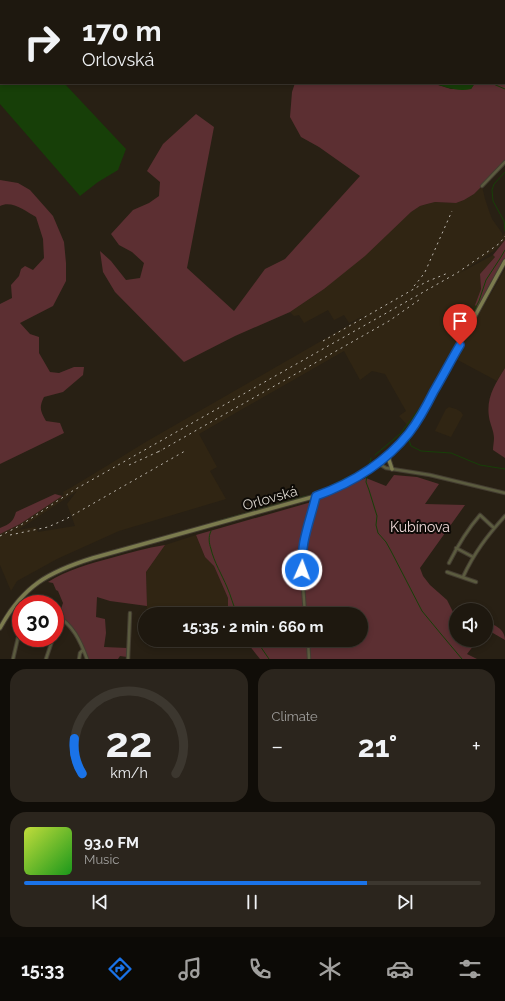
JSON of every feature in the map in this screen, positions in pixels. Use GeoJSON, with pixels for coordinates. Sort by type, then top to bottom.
{"type":"FeatureCollection","features":[{"type":"Feature","properties":{"kind":"main road","name":"Orlovská"},"geometry":{"type":"LineString","coordinates":[[0,628],[12,609],[29,589],[51,574],[65,567],[316,496],[351,481],[366,472],[389,453],[409,432],[420,416],[505,261]]}},
{"type":"Feature","properties":{"kind":"main road"},"geometry":{"type":"LineString","coordinates":[[389,453],[389,460],[392,469]]}},
{"type":"Feature","properties":{"kind":"street"},"geometry":{"type":"LineString","coordinates":[[482,186],[505,162]]}},
{"type":"Feature","properties":{"kind":"street"},"geometry":{"type":"LineString","coordinates":[[379,462],[384,467],[392,469],[505,493]]}},
{"type":"Feature","properties":{"kind":"street"},"geometry":{"type":"LineString","coordinates":[[304,607],[301,558],[316,496]]}},
{"type":"Feature","properties":{"kind":"street"},"geometry":{"type":"LineString","coordinates":[[449,562],[465,534],[480,515],[494,528]]}},
{"type":"Feature","properties":{"kind":"street"},"geometry":{"type":"LineString","coordinates":[[462,577],[486,538],[505,516]]}},
{"type":"Feature","properties":{"kind":"street"},"geometry":{"type":"LineString","coordinates":[[456,548],[473,557]]}},
{"type":"Feature","properties":{"kind":"street"},"geometry":{"type":"LineString","coordinates":[[447,572],[476,582]]}},
{"type":"Feature","properties":{"kind":"street"},"geometry":{"type":"LineString","coordinates":[[128,659],[130,613]]}},
{"type":"Feature","properties":{"kind":"street"},"geometry":{"type":"LineString","coordinates":[[64,620],[74,631],[87,659]]}},
{"type":"Feature","properties":{"kind":"street"},"geometry":{"type":"LineString","coordinates":[[13,659],[16,647]]}},
{"type":"Feature","properties":{"kind":"street"},"geometry":{"type":"LineString","coordinates":[[46,659],[50,647]]}},
{"type":"Feature","properties":{"kind":"street"},"geometry":{"type":"LineString","coordinates":[[308,647],[309,659]]}},
{"type":"Feature","properties":{"kind":"street"},"geometry":{"type":"LineString","coordinates":[[78,659],[83,650]]}},
{"type":"Feature","properties":{"kind":"shaded area"},"geometry":{"type":"Polygon","coordinates":[[[0,84],[65,84],[126,149],[118,170],[98,182],[80,196],[0,104],[0,84]]]}},
{"type":"Feature","properties":{"kind":"shaded area"},"geometry":{"type":"Polygon","coordinates":[[[435,84],[474,84],[471,89],[452,89],[435,84]]]}},
{"type":"Feature","properties":{"kind":"shaded area"},"geometry":{"type":"Polygon","coordinates":[[[482,186],[492,219],[502,233],[502,236],[505,233],[505,240],[495,250],[458,274],[493,255],[495,257],[480,274],[481,289],[475,305],[478,308],[409,427],[399,416],[406,411],[385,374],[372,371],[360,380],[344,351],[199,434],[217,467],[210,471],[226,499],[119,531],[57,559],[17,581],[11,591],[0,565],[0,534],[20,524],[64,494],[63,492],[144,443],[368,314],[349,323],[344,315],[334,320],[328,310],[304,323],[299,315],[294,316],[290,312],[324,289],[411,212],[420,206],[435,202],[456,203],[474,194],[482,186]],[[77,491],[18,530],[36,527],[38,532],[75,526],[67,504],[77,491]]]}},
{"type":"Feature","properties":{"kind":"shaded area"},"geometry":{"type":"Polygon","coordinates":[[[505,269],[505,368],[497,381],[454,358],[505,269]]]}},
{"type":"Feature","properties":{"kind":"shaded area"},"geometry":{"type":"Polygon","coordinates":[[[449,407],[456,409],[463,415],[451,437],[435,431],[446,409],[449,407]]]}},
{"type":"Feature","properties":{"kind":"shaded area"},"geometry":{"type":"Polygon","coordinates":[[[196,535],[205,557],[214,566],[228,598],[228,607],[147,607],[146,572],[165,545],[196,535]]]}},
{"type":"Feature","properties":{"kind":"green space"},"geometry":{"type":"Polygon","coordinates":[[[295,84],[435,84],[451,89],[471,89],[474,84],[505,84],[505,162],[474,194],[464,200],[456,203],[435,202],[420,206],[411,212],[365,256],[324,289],[290,312],[235,336],[184,362],[115,292],[103,272],[100,251],[111,261],[126,280],[140,278],[144,263],[132,252],[119,245],[111,234],[133,210],[149,203],[159,196],[160,182],[147,171],[163,144],[196,114],[214,127],[187,268],[234,311],[265,269],[285,259],[360,176],[319,147],[301,137],[290,117],[292,92],[295,84]]]}},
{"type":"Feature","properties":{"kind":"green space"},"geometry":{"type":"Polygon","coordinates":[[[0,180],[18,183],[30,190],[53,216],[64,242],[66,281],[53,306],[20,323],[30,334],[39,337],[39,353],[50,372],[59,373],[74,367],[84,367],[83,375],[63,392],[44,397],[41,404],[41,412],[46,421],[60,423],[64,433],[0,464],[0,304],[12,298],[11,285],[19,276],[21,269],[25,266],[33,270],[44,258],[43,239],[36,217],[14,205],[9,204],[0,206],[0,180]]]}},
{"type":"Feature","properties":{"kind":"green space"},"geometry":{"type":"Polygon","coordinates":[[[505,240],[505,258],[478,308],[475,305],[481,289],[480,274],[495,257],[493,255],[505,240]]]}},
{"type":"Feature","properties":{"kind":"green space"},"geometry":{"type":"Polygon","coordinates":[[[505,368],[505,458],[493,450],[494,435],[488,410],[492,391],[505,368]]]}},
{"type":"Feature","properties":{"kind":"green space","name":"Kubínova"},"geometry":{"type":"Polygon","coordinates":[[[394,475],[417,477],[439,484],[425,504],[465,505],[420,568],[423,576],[430,585],[447,600],[449,604],[449,647],[472,647],[467,654],[477,659],[260,659],[251,647],[368,647],[368,607],[228,607],[228,598],[214,566],[205,557],[196,535],[315,501],[366,478],[386,486],[394,475]]]}},
{"type":"Feature","properties":{"kind":"green space"},"geometry":{"type":"Polygon","coordinates":[[[55,494],[62,496],[20,524],[0,534],[0,528],[11,522],[16,512],[55,494]]]}},
{"type":"Feature","properties":{"kind":"green space"},"geometry":{"type":"Polygon","coordinates":[[[165,545],[146,572],[147,606],[110,601],[97,597],[96,617],[105,619],[106,633],[104,647],[127,648],[127,657],[120,656],[118,659],[88,659],[74,629],[64,618],[64,595],[60,595],[53,583],[48,582],[86,565],[165,545]]]}},
{"type":"Feature","properties":{"kind":"green space"},"geometry":{"type":"Polygon","coordinates":[[[493,625],[501,630],[505,636],[505,640],[493,633],[493,625]]]}},
{"type":"Feature","properties":{"kind":"waterway"},"geometry":{"type":"LineString","coordinates":[[493,84],[505,89]]}},
{"type":"Feature","properties":{"kind":"waterway"},"geometry":{"type":"LineString","coordinates":[[505,172],[494,184],[492,190],[493,201],[504,221],[505,231]]}},
{"type":"Feature","properties":{"kind":"waterway"},"geometry":{"type":"LineString","coordinates":[[451,355],[479,301],[486,280],[505,250]]}},
{"type":"Feature","properties":{"kind":"waterway"},"geometry":{"type":"LineString","coordinates":[[375,455],[400,434],[425,401],[449,359]]}},
{"type":"Feature","properties":{"kind":"waterway"},"geometry":{"type":"LineString","coordinates":[[408,437],[411,446],[421,451],[451,453],[480,465],[505,469]]}},
{"type":"Feature","properties":{"kind":"waterway"},"geometry":{"type":"LineString","coordinates":[[369,466],[371,458]]}},
{"type":"Feature","properties":{"kind":"waterway"},"geometry":{"type":"LineString","coordinates":[[322,490],[369,465]]}},
{"type":"Feature","properties":{"kind":"waterway"},"geometry":{"type":"LineString","coordinates":[[367,475],[366,482],[377,516],[376,525],[378,533],[386,542],[422,611],[462,659]]}},
{"type":"Feature","properties":{"kind":"waterway"},"geometry":{"type":"LineString","coordinates":[[214,522],[306,496]]}},
{"type":"Feature","properties":{"kind":"waterway"},"geometry":{"type":"LineString","coordinates":[[211,531],[209,540],[212,554],[234,607]]}},
{"type":"Feature","properties":{"kind":"waterway"},"geometry":{"type":"LineString","coordinates":[[261,647],[269,659]]}},
{"type":"Feature","properties":{"kind":"railway"},"geometry":{"type":"LineString","coordinates":[[414,286],[425,272],[452,211]]}},
{"type":"Feature","properties":{"kind":"railway"},"geometry":{"type":"LineString","coordinates":[[0,536],[21,525],[74,490],[457,273],[500,243],[505,236]]}},
{"type":"Feature","properties":{"kind":"railway"},"geometry":{"type":"LineString","coordinates":[[323,341],[426,282],[448,273]]}},
{"type":"Feature","properties":{"kind":"railway"},"geometry":{"type":"LineString","coordinates":[[158,452],[389,321],[419,300]]}},
{"type":"Feature","properties":{"kind":"railway"},"geometry":{"type":"LineString","coordinates":[[129,465],[162,450]]}},
{"type":"Feature","properties":{"kind":"railway"},"geometry":{"type":"LineString","coordinates":[[10,535],[48,527],[66,519],[185,451]]}},
{"type":"Feature","properties":{"kind":"route"},"geometry":{"type":"LineString","coordinates":[[302,570],[301,558],[303,546],[316,496],[336,489],[366,472],[404,439],[423,411],[460,345]]}}]}
